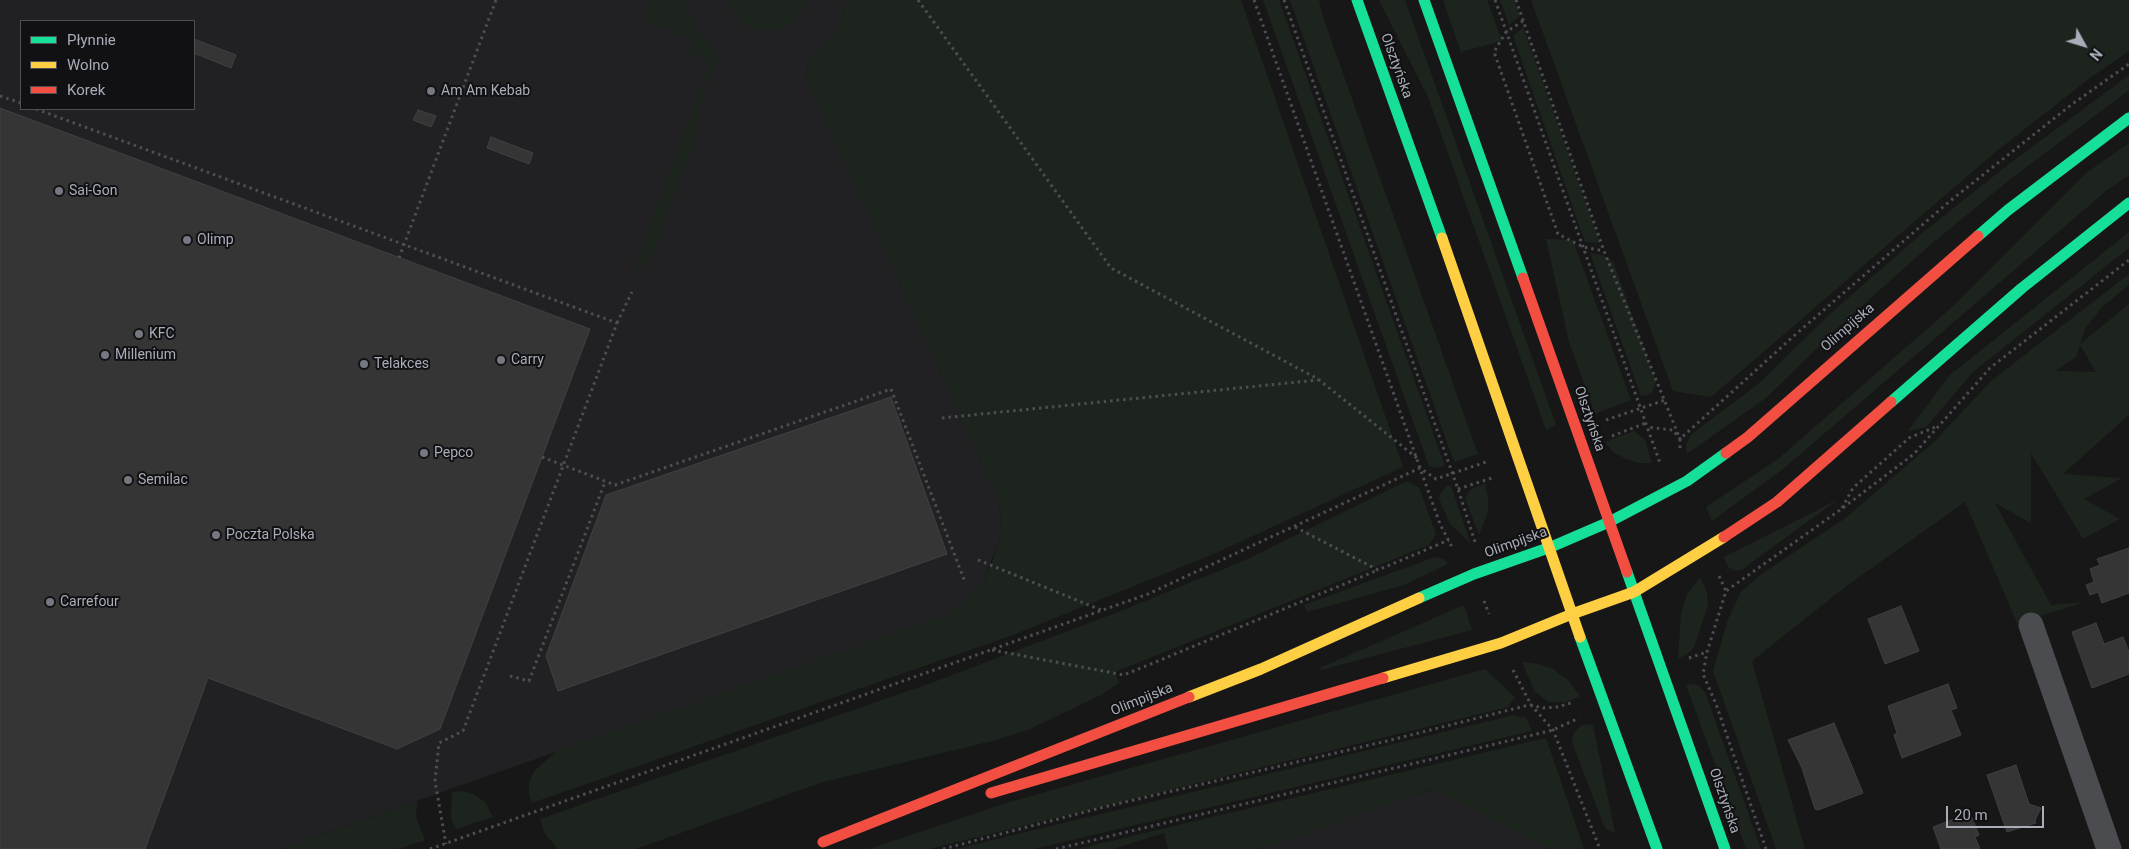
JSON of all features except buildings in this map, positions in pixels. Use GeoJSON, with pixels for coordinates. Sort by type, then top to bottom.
{"type":"FeatureCollection","features":[{"type":"Feature","properties":{"kind":"main road","name":"Olsztyńska"},"geometry":{"type":"LineString","coordinates":[[1357,0],[1551,547],[1572,614],[1657,849]]}},
{"type":"Feature","properties":{"kind":"main road","name":"Olsztyńska"},"geometry":{"type":"LineString","coordinates":[[1424,0],[1725,849]]}},
{"type":"Feature","properties":{"kind":"main road","name":"Olimpijska"},"geometry":{"type":"LineString","coordinates":[[947,806],[819,843],[1260,669],[1474,574],[1551,547],[1609,522],[1687,481],[1748,437],[2008,210],[2129,118]]}},
{"type":"Feature","properties":{"kind":"main road"},"geometry":{"type":"LineString","coordinates":[[975,797],[1500,643],[1634,592],[1756,517],[1777,502],[2022,288],[2129,202]]}},
{"type":"Feature","properties":{"kind":"street"},"geometry":{"type":"LineString","coordinates":[[2031,626],[2109,849]]}},
{"type":"Feature","properties":{"kind":"path"},"geometry":{"type":"LineString","coordinates":[[400,258],[496,0]]}},
{"type":"Feature","properties":{"kind":"path"},"geometry":{"type":"LineString","coordinates":[[918,0],[1112,268],[1318,380],[1416,458]]}},
{"type":"Feature","properties":{"kind":"path"},"geometry":{"type":"LineString","coordinates":[[1254,0],[1440,524],[1456,553]]}},
{"type":"Feature","properties":{"kind":"path"},"geometry":{"type":"LineString","coordinates":[[1284,0],[1453,474],[1475,543]]}},
{"type":"Feature","properties":{"kind":"path"},"geometry":{"type":"LineString","coordinates":[[1494,0],[1660,463]]}},
{"type":"Feature","properties":{"kind":"path"},"geometry":{"type":"LineString","coordinates":[[1516,0],[1604,251],[1680,439]]}},
{"type":"Feature","properties":{"kind":"path"},"geometry":{"type":"LineString","coordinates":[[1523,21],[1506,32],[1494,52],[1558,234],[1583,248],[1604,251]]}},
{"type":"Feature","properties":{"kind":"path"},"geometry":{"type":"LineString","coordinates":[[1680,439],[1796,334],[1950,201],[2071,105],[2129,64]]}},
{"type":"Feature","properties":{"kind":"path"},"geometry":{"type":"LineString","coordinates":[[0,96],[20,103]]}},
{"type":"Feature","properties":{"kind":"path"},"geometry":{"type":"LineString","coordinates":[[39,110],[617,322]]}},
{"type":"Feature","properties":{"kind":"path"},"geometry":{"type":"LineString","coordinates":[[1766,849],[1716,704],[1703,674],[1706,652],[1726,591],[1840,510],[1914,454],[1990,368],[2129,260]]}},
{"type":"Feature","properties":{"kind":"path"},"geometry":{"type":"LineString","coordinates":[[446,844],[435,781],[439,743],[463,730],[617,322],[632,292]]}},
{"type":"Feature","properties":{"kind":"path"},"geometry":{"type":"LineString","coordinates":[[942,418],[1318,380]]}},
{"type":"Feature","properties":{"kind":"path"},"geometry":{"type":"LineString","coordinates":[[542,457],[615,485],[891,389],[965,582]]}},
{"type":"Feature","properties":{"kind":"path"},"geometry":{"type":"LineString","coordinates":[[1577,430],[1664,400]]}},
{"type":"Feature","properties":{"kind":"path"},"geometry":{"type":"LineString","coordinates":[[1840,510],[1852,488],[1909,438],[1938,425]]}},
{"type":"Feature","properties":{"kind":"path"},"geometry":{"type":"LineString","coordinates":[[1647,427],[1673,430],[1680,439]]}},
{"type":"Feature","properties":{"kind":"path"},"geometry":{"type":"LineString","coordinates":[[1420,468],[1436,479],[1517,451]]}},
{"type":"Feature","properties":{"kind":"path"},"geometry":{"type":"LineString","coordinates":[[430,849],[1148,594],[1420,468]]}},
{"type":"Feature","properties":{"kind":"path"},"geometry":{"type":"LineString","coordinates":[[510,676],[529,681],[606,482]]}},
{"type":"Feature","properties":{"kind":"path"},"geometry":{"type":"LineString","coordinates":[[1295,526],[1378,570]]}},
{"type":"Feature","properties":{"kind":"path"},"geometry":{"type":"LineString","coordinates":[[991,650],[1124,675],[1449,540]]}},
{"type":"Feature","properties":{"kind":"path"},"geometry":{"type":"LineString","coordinates":[[978,560],[1102,610]]}},
{"type":"Feature","properties":{"kind":"path"},"geometry":{"type":"LineString","coordinates":[[1482,594],[1490,617]]}},
{"type":"Feature","properties":{"kind":"path"},"geometry":{"type":"LineString","coordinates":[[1681,661],[1706,652]]}},
{"type":"Feature","properties":{"kind":"path"},"geometry":{"type":"LineString","coordinates":[[1513,670],[1531,705],[1553,730],[1600,849]]}},
{"type":"Feature","properties":{"kind":"path"},"geometry":{"type":"LineString","coordinates":[[943,849],[1104,807],[1531,705],[1543,708],[1557,707],[1577,701]]}},
{"type":"Feature","properties":{"kind":"path"},"geometry":{"type":"LineString","coordinates":[[1056,849],[1553,730],[1580,717]]}},
{"type":"Feature","properties":{"kind":"shaded area"},"geometry":{"type":"Polygon","coordinates":[[[0,0],[846,0],[842,21],[832,37],[808,62],[806,78],[999,501],[1001,521],[999,542],[982,584],[965,603],[945,615],[280,849],[0,849],[0,0]]]}},
{"type":"Feature","properties":{"kind":"shaded area"},"geometry":{"type":"Polygon","coordinates":[[[650,0],[685,0],[690,18],[698,33],[723,58],[714,67],[704,87],[696,136],[652,257],[639,270],[634,269],[710,62],[688,53],[693,40],[642,20],[650,0]]]}},
{"type":"Feature","properties":{"kind":"shaded area"},"geometry":{"type":"Polygon","coordinates":[[[728,0],[807,0],[803,11],[794,22],[781,29],[767,31],[753,29],[741,22],[732,11],[728,0]]]}},
{"type":"Feature","properties":{"kind":"shaded area"},"geometry":{"type":"Polygon","coordinates":[[[846,0],[1241,0],[1403,467],[1216,553],[1013,635],[532,803],[529,794],[529,782],[535,770],[557,751],[945,615],[965,603],[982,584],[993,560],[999,542],[1001,521],[999,501],[806,78],[808,62],[832,37],[842,21],[846,0]]]}},
{"type":"Feature","properties":{"kind":"shaded area"},"geometry":{"type":"Polygon","coordinates":[[[1263,0],[1279,0],[1445,466],[1437,468],[1429,466],[1263,0]]]}},
{"type":"Feature","properties":{"kind":"shaded area"},"geometry":{"type":"Polygon","coordinates":[[[1290,0],[1319,0],[1324,20],[1478,454],[1454,462],[1290,0]]]}},
{"type":"Feature","properties":{"kind":"shaded area"},"geometry":{"type":"Polygon","coordinates":[[[1379,0],[1405,0],[1556,425],[1546,430],[1428,97],[1379,0]]]}},
{"type":"Feature","properties":{"kind":"shaded area"},"geometry":{"type":"Polygon","coordinates":[[[1443,0],[1487,0],[1502,41],[1461,52],[1443,0]]]}},
{"type":"Feature","properties":{"kind":"shaded area"},"geometry":{"type":"Polygon","coordinates":[[[1500,0],[1514,0],[1520,16],[1509,25],[1500,0]]]}},
{"type":"Feature","properties":{"kind":"shaded area"},"geometry":{"type":"Polygon","coordinates":[[[1531,0],[2129,0],[2129,51],[2090,78],[1993,154],[1711,397],[1673,391],[1531,0]]]}},
{"type":"Feature","properties":{"kind":"shaded area"},"geometry":{"type":"Polygon","coordinates":[[[1523,27],[1600,243],[1585,242],[1513,36],[1523,27]]]}},
{"type":"Feature","properties":{"kind":"shaded area"},"geometry":{"type":"Polygon","coordinates":[[[2129,75],[2129,90],[2013,177],[1930,245],[1843,323],[1767,397],[1687,454],[1686,444],[1692,434],[1758,384],[1832,312],[1921,234],[2004,168],[2129,75]]]}},
{"type":"Feature","properties":{"kind":"shaded area"},"geometry":{"type":"Polygon","coordinates":[[[2129,143],[2129,175],[2106,191],[1782,470],[1712,521],[1706,507],[1778,459],[1951,308],[2086,173],[2129,143]]]}},
{"type":"Feature","properties":{"kind":"shaded area"},"geometry":{"type":"Polygon","coordinates":[[[2129,232],[2129,248],[1974,371],[1926,427],[1908,431],[1950,375],[2129,232]]]}},
{"type":"Feature","properties":{"kind":"shaded area"},"geometry":{"type":"Polygon","coordinates":[[[1546,239],[1573,240],[1631,400],[1595,414],[1569,342],[1546,239]]]}},
{"type":"Feature","properties":{"kind":"shaded area"},"geometry":{"type":"Polygon","coordinates":[[[1590,253],[1603,255],[1613,261],[1656,383],[1651,394],[1641,396],[1590,253]]]}},
{"type":"Feature","properties":{"kind":"shaded area"},"geometry":{"type":"Polygon","coordinates":[[[2129,274],[2129,285],[2102,307],[2085,329],[2080,344],[2129,304],[2129,415],[2063,474],[2122,478],[2084,499],[2120,519],[2083,539],[2031,453],[2031,523],[1995,503],[2051,605],[2085,602],[2017,623],[1965,502],[1845,587],[1752,661],[1805,849],[1776,849],[1713,671],[1728,619],[1741,592],[1763,573],[1847,517],[1936,440],[1991,381],[2129,274]],[[2080,345],[2076,357],[2055,371],[2096,372],[2080,345]]]}},
{"type":"Feature","properties":{"kind":"shaded area"},"geometry":{"type":"Polygon","coordinates":[[[1634,431],[1645,440],[1652,463],[1639,463],[1626,459],[1613,452],[1605,442],[1634,431]]]}},
{"type":"Feature","properties":{"kind":"shaded area"},"geometry":{"type":"Polygon","coordinates":[[[1407,481],[1419,487],[1436,534],[1429,545],[1115,672],[1119,683],[1101,695],[1028,730],[992,741],[823,782],[636,849],[558,849],[545,834],[540,819],[931,683],[1126,609],[1243,561],[1407,481]]]}},
{"type":"Feature","properties":{"kind":"shaded area"},"geometry":{"type":"Polygon","coordinates":[[[1485,484],[1488,512],[1479,535],[1465,498],[1471,489],[1485,484]]]}},
{"type":"Feature","properties":{"kind":"shaded area"},"geometry":{"type":"Polygon","coordinates":[[[1446,486],[1451,486],[1471,544],[1450,524],[1439,499],[1446,486]]]}},
{"type":"Feature","properties":{"kind":"shaded area"},"geometry":{"type":"Polygon","coordinates":[[[1839,499],[1741,570],[1735,571],[1729,568],[1726,563],[1724,557],[1839,499]]]}},
{"type":"Feature","properties":{"kind":"shaded area"},"geometry":{"type":"Polygon","coordinates":[[[1435,557],[1443,559],[1448,564],[1404,585],[1307,612],[1304,605],[1435,557]]]}},
{"type":"Feature","properties":{"kind":"shaded area"},"geometry":{"type":"Polygon","coordinates":[[[1700,577],[1707,592],[1708,606],[1694,647],[1690,652],[1678,659],[1681,614],[1687,594],[1700,577]]]}},
{"type":"Feature","properties":{"kind":"shaded area"},"geometry":{"type":"Polygon","coordinates":[[[1464,605],[1472,630],[1321,670],[1320,668],[1464,605]]]}},
{"type":"Feature","properties":{"kind":"shaded area"},"geometry":{"type":"Polygon","coordinates":[[[1522,662],[1538,664],[1553,669],[1568,680],[1580,696],[1566,702],[1549,702],[1535,692],[1522,662]]]}},
{"type":"Feature","properties":{"kind":"shaded area"},"geometry":{"type":"Polygon","coordinates":[[[1485,669],[1515,697],[1508,707],[929,849],[869,849],[1006,803],[1485,669]]]}},
{"type":"Feature","properties":{"kind":"shaded area"},"geometry":{"type":"Polygon","coordinates":[[[1686,685],[1698,685],[1705,692],[1761,849],[1746,849],[1686,685]]]}},
{"type":"Feature","properties":{"kind":"shaded area"},"geometry":{"type":"Polygon","coordinates":[[[1514,715],[1526,718],[1532,731],[1034,849],[955,849],[1514,715]]]}},
{"type":"Feature","properties":{"kind":"shaded area"},"geometry":{"type":"Polygon","coordinates":[[[1585,724],[1593,725],[1615,833],[1605,829],[1572,742],[1574,733],[1585,724]]]}},
{"type":"Feature","properties":{"kind":"shaded area"},"geometry":{"type":"Polygon","coordinates":[[[1546,738],[1584,849],[1550,849],[1431,789],[1262,849],[1168,849],[1164,833],[1113,849],[1077,849],[1546,738]]]}},
{"type":"Feature","properties":{"kind":"shaded area"},"geometry":{"type":"Polygon","coordinates":[[[1432,789],[1550,849],[1257,849],[1432,789]]]}},
{"type":"Feature","properties":{"kind":"shaded area"},"geometry":{"type":"Polygon","coordinates":[[[452,792],[471,793],[485,802],[493,817],[456,829],[451,818],[452,792]]]}},
{"type":"Feature","properties":{"kind":"shaded area"},"geometry":{"type":"Polygon","coordinates":[[[417,801],[416,817],[425,840],[399,849],[280,849],[417,801]]]}},
{"type":"Feature","properties":{"kind":"traffic: fast"},"geometry":{"type":"LineString","coordinates":[[1357,0],[1442,238]]}},
{"type":"Feature","properties":{"kind":"traffic: fast"},"geometry":{"type":"LineString","coordinates":[[1424,0],[1523,278]]}},
{"type":"Feature","properties":{"kind":"traffic: fast"},"geometry":{"type":"LineString","coordinates":[[1978,236],[2008,210],[2129,118]]}},
{"type":"Feature","properties":{"kind":"traffic: fast"},"geometry":{"type":"LineString","coordinates":[[1891,402],[2022,288],[2129,203]]}},
{"type":"Feature","properties":{"kind":"traffic: fast"},"geometry":{"type":"LineString","coordinates":[[1419,598],[1474,574],[1551,547],[1609,522],[1687,481],[1726,453]]}},
{"type":"Feature","properties":{"kind":"traffic: fast"},"geometry":{"type":"LineString","coordinates":[[1627,572],[1725,849]]}},
{"type":"Feature","properties":{"kind":"traffic: fast"},"geometry":{"type":"LineString","coordinates":[[1580,637],[1657,849]]}},
{"type":"Feature","properties":{"kind":"traffic: slow"},"geometry":{"type":"LineString","coordinates":[[1442,238],[1580,637]]}},
{"type":"Feature","properties":{"kind":"traffic: slow"},"geometry":{"type":"LineString","coordinates":[[1383,678],[1501,643],[1572,614],[1634,592],[1724,537]]}},
{"type":"Feature","properties":{"kind":"traffic: slow"},"geometry":{"type":"LineString","coordinates":[[1189,697],[1261,669],[1419,598]]}},
{"type":"Feature","properties":{"kind":"traffic: jam"},"geometry":{"type":"LineString","coordinates":[[1726,453],[1748,437],[1978,236]]}},
{"type":"Feature","properties":{"kind":"traffic: jam"},"geometry":{"type":"LineString","coordinates":[[1523,278],[1627,572]]}},
{"type":"Feature","properties":{"kind":"traffic: jam"},"geometry":{"type":"LineString","coordinates":[[1724,537],[1777,502],[1891,402]]}},
{"type":"Feature","properties":{"kind":"traffic: jam"},"geometry":{"type":"LineString","coordinates":[[991,793],[1383,678]]}},
{"type":"Feature","properties":{"kind":"traffic: jam"},"geometry":{"type":"LineString","coordinates":[[823,842],[1189,697]]}},
{"type":"Feature","properties":{"kind":"place","name":"Am Am Kebab"},"geometry":{"type":"Point","coordinates":[431,91]}},
{"type":"Feature","properties":{"kind":"place","name":"Sai-Gon"},"geometry":{"type":"Point","coordinates":[59,191]}},
{"type":"Feature","properties":{"kind":"place","name":"Olimp"},"geometry":{"type":"Point","coordinates":[187,240]}},
{"type":"Feature","properties":{"kind":"place","name":"KFC"},"geometry":{"type":"Point","coordinates":[139,334]}},
{"type":"Feature","properties":{"kind":"place","name":"Millenium"},"geometry":{"type":"Point","coordinates":[105,355]}},
{"type":"Feature","properties":{"kind":"place","name":"Carry"},"geometry":{"type":"Point","coordinates":[501,360]}},
{"type":"Feature","properties":{"kind":"place","name":"Telakces"},"geometry":{"type":"Point","coordinates":[364,364]}},
{"type":"Feature","properties":{"kind":"place","name":"Pepco"},"geometry":{"type":"Point","coordinates":[424,453]}},
{"type":"Feature","properties":{"kind":"place","name":"Semilac"},"geometry":{"type":"Point","coordinates":[128,480]}},
{"type":"Feature","properties":{"kind":"place","name":"Poczta Polska"},"geometry":{"type":"Point","coordinates":[216,535]}},
{"type":"Feature","properties":{"kind":"place","name":"Carrefour"},"geometry":{"type":"Point","coordinates":[50,602]}}]}
